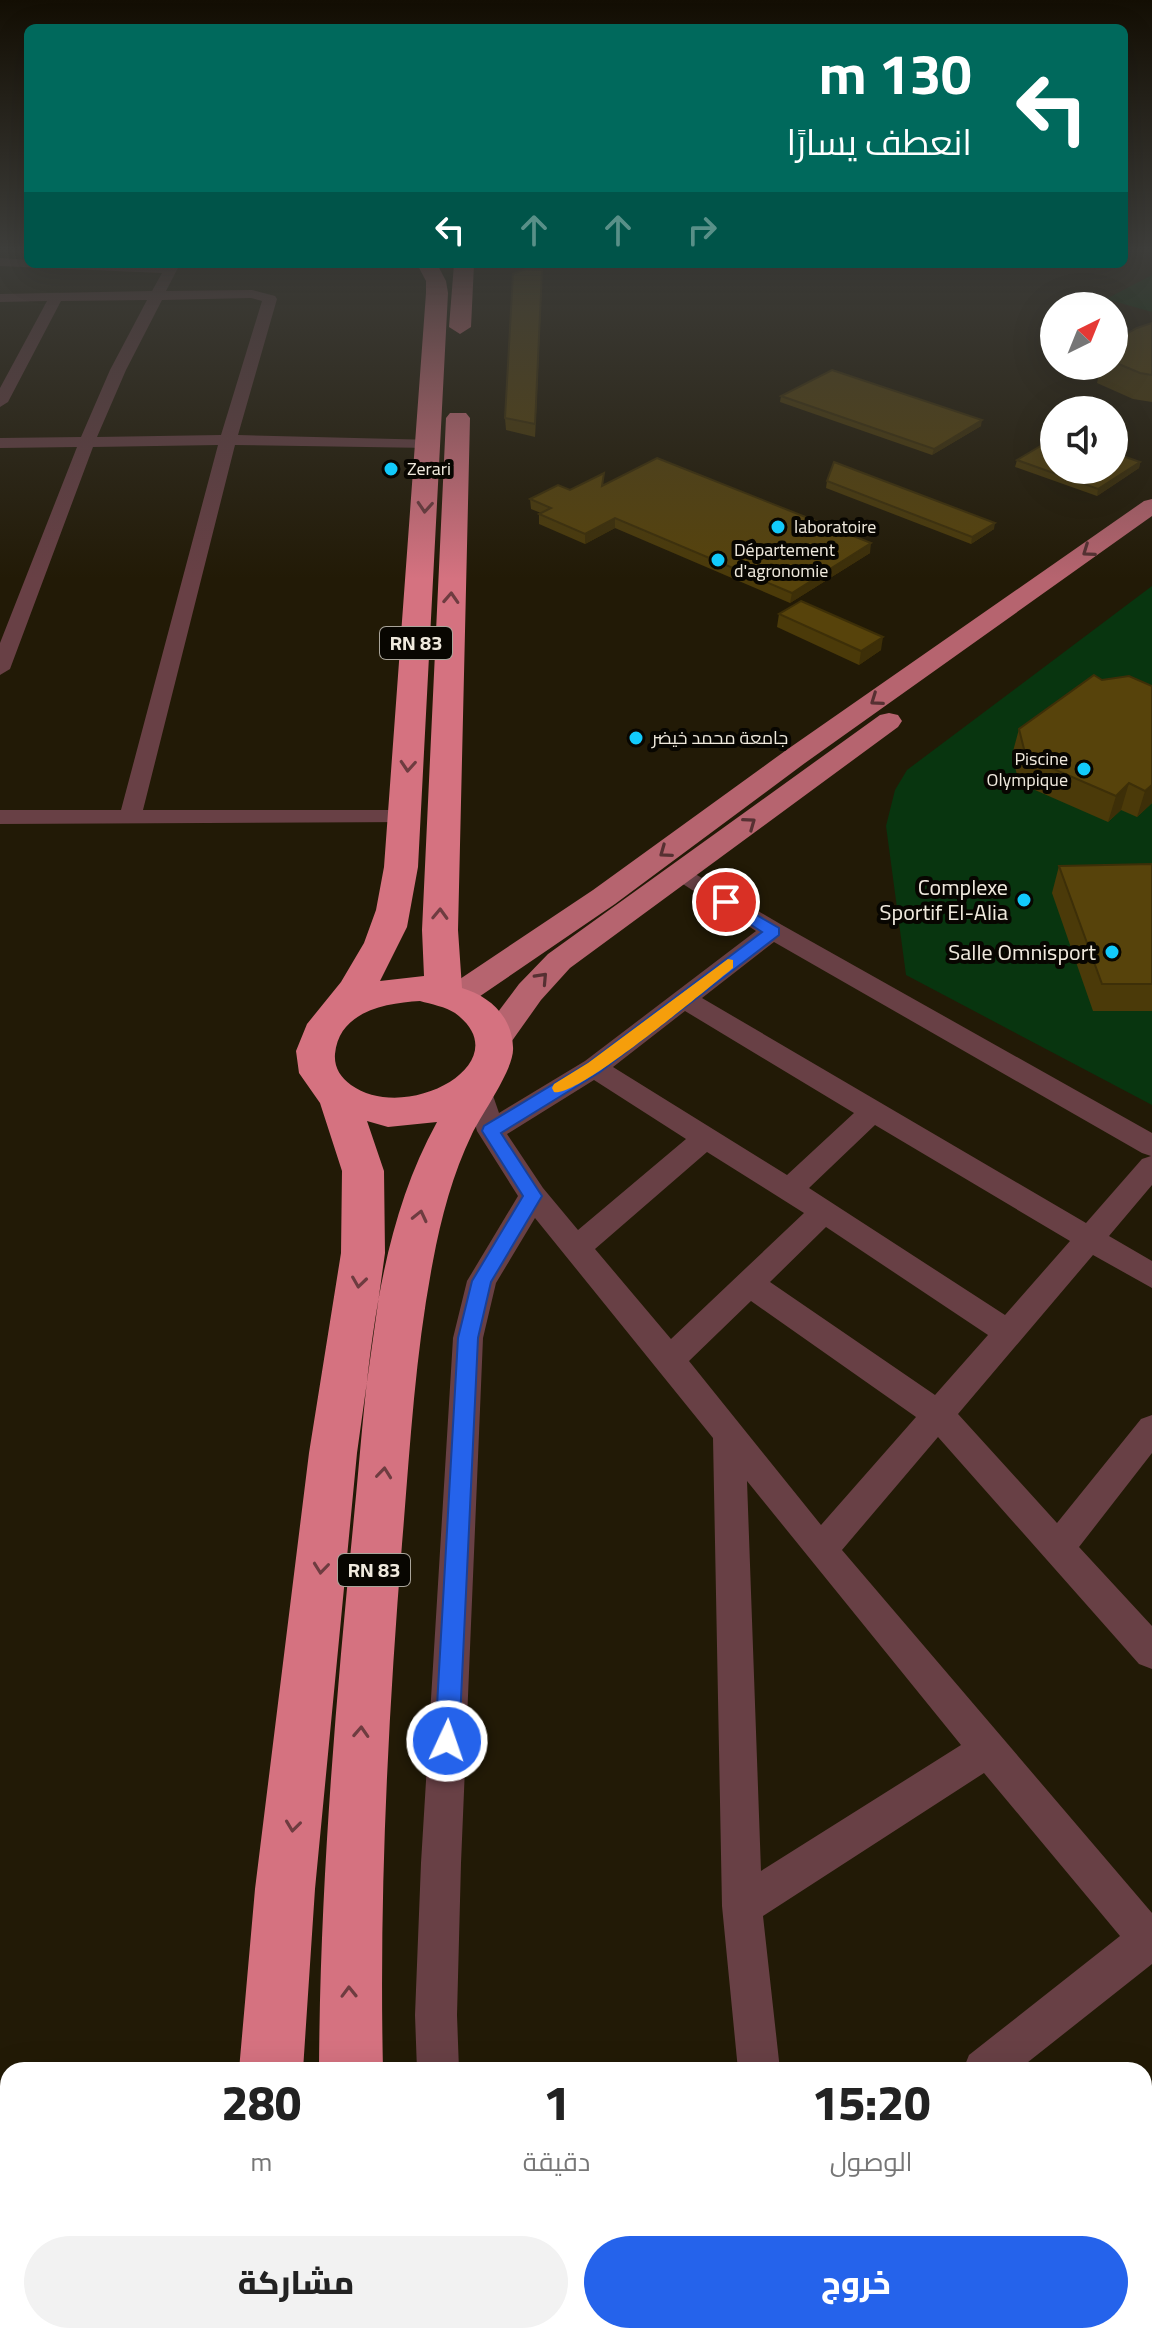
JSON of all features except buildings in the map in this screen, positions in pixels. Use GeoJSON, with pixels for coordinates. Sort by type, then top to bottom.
{"type":"FeatureCollection","features":[{"type":"Feature","properties":{"kind":"highway","name":"RN 83"},"geometry":{"type":"LineString","coordinates":[[341,1010],[383,947],[395,908],[405,817],[434,360]]}},
{"type":"Feature","properties":{"kind":"highway","name":"RN 83"},"geometry":{"type":"LineString","coordinates":[[450,994],[440,930],[459,360]]}},
{"type":"Feature","properties":{"kind":"highway"},"geometry":{"type":"LineString","coordinates":[[411,988],[450,994],[475,1008],[489,1023],[488,1085],[454,1102],[425,1112],[404,1114],[363,1109],[338,1097],[325,1084],[317,1069],[315,1054],[327,1023],[341,1010],[378,992],[411,988]]}},
{"type":"Feature","properties":{"kind":"highway","name":"RN 83"},"geometry":{"type":"LineString","coordinates":[[351,2062],[349,1968],[364,1674],[391,1393],[411,1257],[424,1199],[458,1117],[488,1085]]}},
{"type":"Feature","properties":{"kind":"highway","name":"RN 83"},"geometry":{"type":"LineString","coordinates":[[272,2062],[285,1889],[333,1453],[363,1253],[363,1171],[338,1097]]}},
{"type":"Feature","properties":{"kind":"main road"},"geometry":{"type":"LineString","coordinates":[[450,994],[604,897],[795,757],[1152,506]]}},
{"type":"Feature","properties":{"kind":"main road"},"geometry":{"type":"LineString","coordinates":[[488,1085],[530,992],[559,961],[1152,532]]}},
{"type":"Feature","properties":{"kind":"street"},"geometry":{"type":"LineString","coordinates":[[0,402],[22,360]]}},
{"type":"Feature","properties":{"kind":"street"},"geometry":{"type":"LineString","coordinates":[[0,669],[87,442],[125,360]]}},
{"type":"Feature","properties":{"kind":"street"},"geometry":{"type":"LineString","coordinates":[[130,818],[228,440],[252,360]]}},
{"type":"Feature","properties":{"kind":"street"},"geometry":{"type":"LineString","coordinates":[[0,443],[228,440],[430,443]]}},
{"type":"Feature","properties":{"kind":"street"},"geometry":{"type":"LineString","coordinates":[[0,817],[405,817]]}},
{"type":"Feature","properties":{"kind":"street"},"geometry":{"type":"LineString","coordinates":[[680,872],[773,931],[1152,1146]]}},
{"type":"Feature","properties":{"kind":"street"},"geometry":{"type":"LineString","coordinates":[[773,931],[594,1068],[488,1085],[533,1196],[670,1360],[821,1550],[1151,1939],[994,2062]]}},
{"type":"Feature","properties":{"kind":"street"},"geometry":{"type":"LineString","coordinates":[[682,998],[1152,1276]]}},
{"type":"Feature","properties":{"kind":"street"},"geometry":{"type":"LineString","coordinates":[[594,1068],[824,1212],[1007,1332]]}},
{"type":"Feature","properties":{"kind":"street"},"geometry":{"type":"LineString","coordinates":[[789,1190],[873,1111]]}},
{"type":"Feature","properties":{"kind":"street"},"geometry":{"type":"LineString","coordinates":[[576,1248],[706,1138]]}},
{"type":"Feature","properties":{"kind":"street"},"geometry":{"type":"LineString","coordinates":[[821,1550],[1152,1166]]}},
{"type":"Feature","properties":{"kind":"street"},"geometry":{"type":"LineString","coordinates":[[438,2062],[441,1863],[468,1338],[482,1281],[533,1196]]}},
{"type":"Feature","properties":{"kind":"street"},"geometry":{"type":"LineString","coordinates":[[670,1360],[824,1212]]}},
{"type":"Feature","properties":{"kind":"street"},"geometry":{"type":"LineString","coordinates":[[748,1283],[938,1415],[1152,1652]]}},
{"type":"Feature","properties":{"kind":"street"},"geometry":{"type":"LineString","coordinates":[[1059,1546],[1152,1429]]}},
{"type":"Feature","properties":{"kind":"street"},"geometry":{"type":"LineString","coordinates":[[729,1434],[742,1906],[758,2062]]}},
{"type":"Feature","properties":{"kind":"street"},"geometry":{"type":"LineString","coordinates":[[742,1906],[988,1749]]}},
{"type":"Feature","properties":{"kind":"green space","name":"Complexe Sportif El-Alia"},"geometry":{"type":"Polygon","coordinates":[[[1152,586],[1152,1105],[906,975],[886,826],[895,790],[907,770],[1152,586]]]}},
{"type":"Feature","properties":{"kind":"slow traffic"},"geometry":{"type":"LineString","coordinates":[[561,1088],[594,1068],[728,964]]}},
{"type":"Feature","properties":{"kind":"place","name":"Zerari"},"geometry":{"type":"Point","coordinates":[391,469]}},
{"type":"Feature","properties":{"kind":"place","name":"laboratoire"},"geometry":{"type":"Point","coordinates":[778,527]}},
{"type":"Feature","properties":{"kind":"place","name":"Département d'agronomie"},"geometry":{"type":"Point","coordinates":[718,560]}},
{"type":"Feature","properties":{"kind":"place","name":"جامعة محمد خيضر"},"geometry":{"type":"Point","coordinates":[636,738]}},
{"type":"Feature","properties":{"kind":"place","name":"Piscine Olympique"},"geometry":{"type":"Point","coordinates":[1084,769]}},
{"type":"Feature","properties":{"kind":"place","name":"Complexe Sportif El-Alia"},"geometry":{"type":"Point","coordinates":[1024,900]}},
{"type":"Feature","properties":{"kind":"place","name":"Salle Omnisport"},"geometry":{"type":"Point","coordinates":[1112,952]}},
{"type":"Feature","properties":{"kind":"route"},"geometry":{"type":"LineString","coordinates":[[447,1741],[468,1338],[482,1281],[533,1196],[491,1131],[594,1068],[773,931],[726,902]]}}]}
